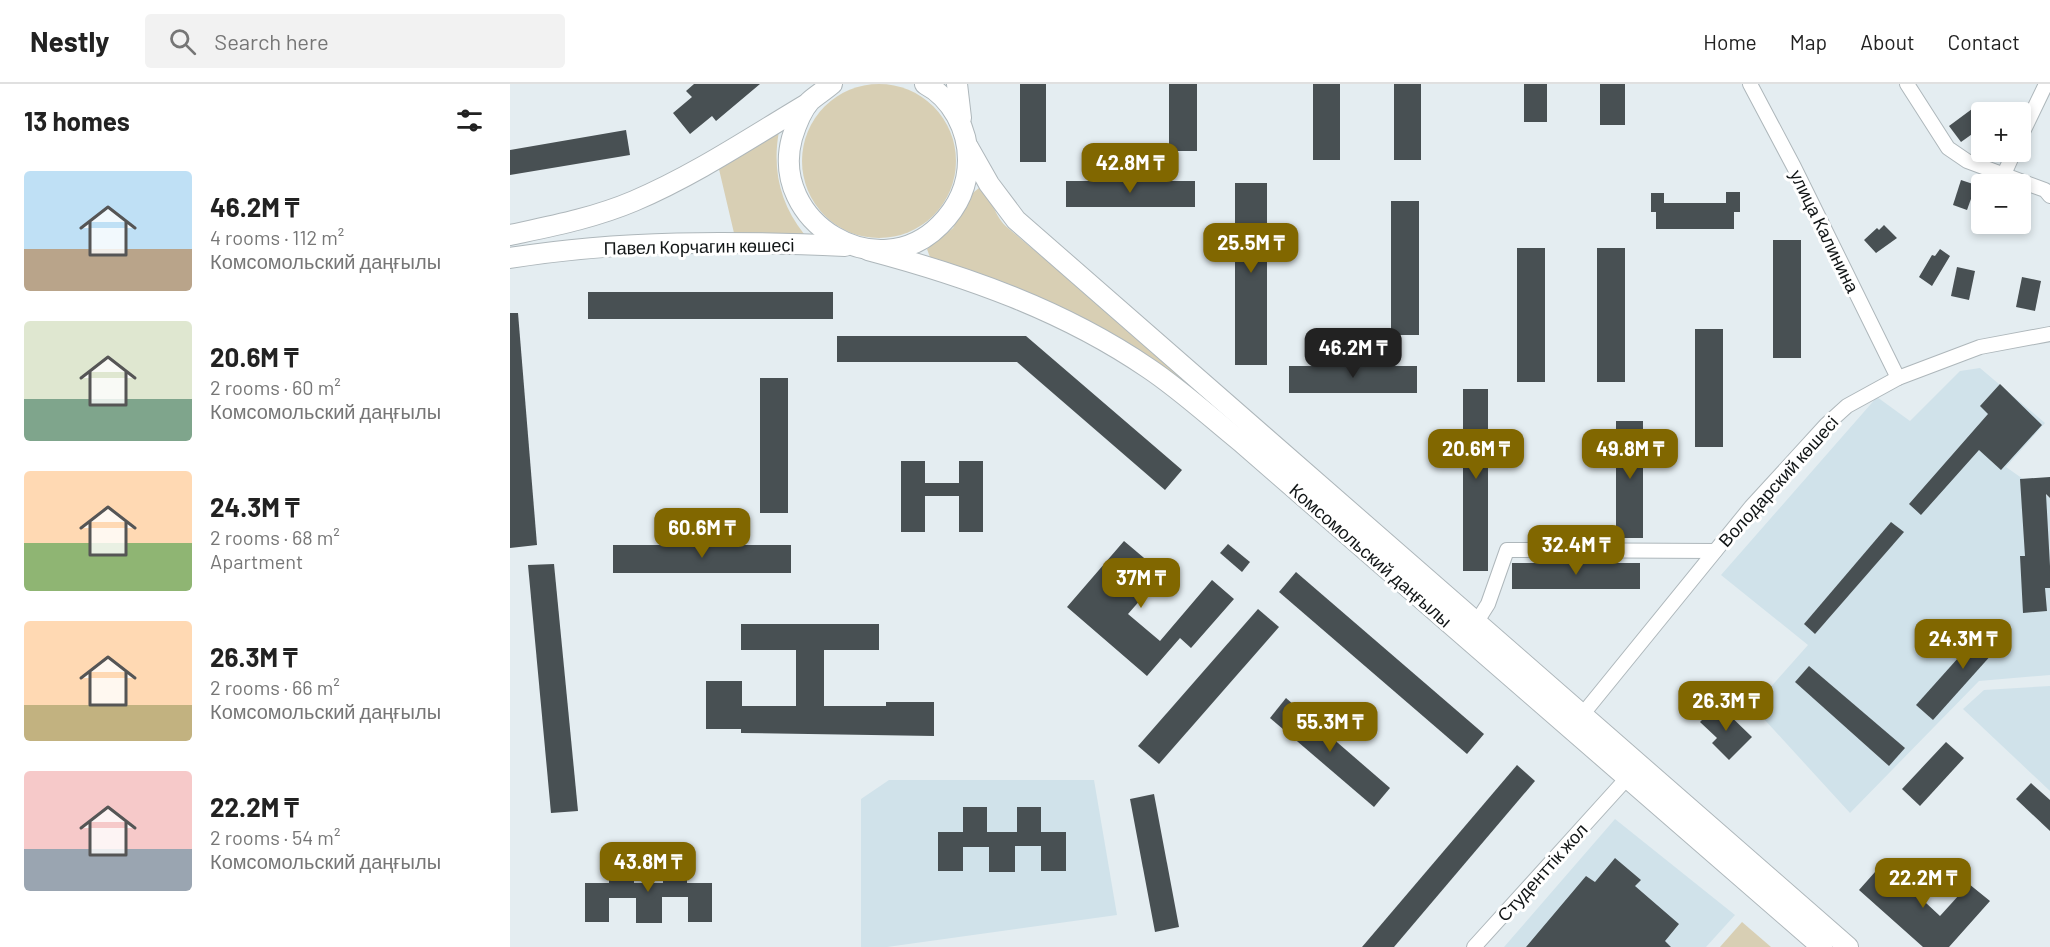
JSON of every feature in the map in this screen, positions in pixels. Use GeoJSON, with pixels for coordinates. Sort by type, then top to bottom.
{"type":"FeatureCollection","features":[{"type":"Feature","properties":{"kind":"street"},"geometry":{"type":"LineString","coordinates":[[832,84],[809,103],[794,132],[789,149],[789,174],[797,198],[811,220],[830,236],[861,248],[891,249],[914,243],[934,231],[951,214],[965,182],[968,147],[962,127],[957,84]]}},
{"type":"Feature","properties":{"kind":"street"},"geometry":{"type":"LineString","coordinates":[[925,84],[950,105],[962,127]]}},
{"type":"Feature","properties":{"kind":"street","name":"улица Калинина"},"geometry":{"type":"LineString","coordinates":[[1750,84],[1794,167],[1898,378]]}},
{"type":"Feature","properties":{"kind":"street"},"geometry":{"type":"LineString","coordinates":[[1906,84],[1948,148],[1967,161],[2004,174],[2009,162]]}},
{"type":"Feature","properties":{"kind":"street"},"geometry":{"type":"LineString","coordinates":[[2031,115],[2046,84]]}},
{"type":"Feature","properties":{"kind":"street","name":"Павел Корчагин көшесі"},"geometry":{"type":"LineString","coordinates":[[510,235],[590,217],[634,201],[689,174],[809,103]]}},
{"type":"Feature","properties":{"kind":"street","name":"Комсомольский даңғылы"},"geometry":{"type":"LineString","coordinates":[[968,147],[989,184],[1016,220],[1471,630],[1628,777],[1848,947]]}},
{"type":"Feature","properties":{"kind":"street"},"geometry":{"type":"LineString","coordinates":[[2031,185],[2045,190],[2050,196]]}},
{"type":"Feature","properties":{"kind":"street","name":"Павел Корчагин көшесі"},"geometry":{"type":"LineString","coordinates":[[510,258],[582,248],[662,243],[752,242],[861,248]]}},
{"type":"Feature","properties":{"kind":"street","name":"Комсомольский даңғылы"},"geometry":{"type":"LineString","coordinates":[[861,248],[947,271],[1053,313],[1149,368],[1471,630],[1582,715],[1822,947]]}},
{"type":"Feature","properties":{"kind":"street","name":"Володарский көшесі"},"geometry":{"type":"LineString","coordinates":[[1582,715],[1715,551],[1826,425],[1846,406],[1898,378],[1980,347],[2050,334]]}},
{"type":"Feature","properties":{"kind":"street"},"geometry":{"type":"LineString","coordinates":[[1471,630],[1488,604],[1507,550],[1715,551]]}},
{"type":"Feature","properties":{"kind":"street","name":"Студенттік жол"},"geometry":{"type":"LineString","coordinates":[[1474,947],[1628,777]]}},
{"type":"Feature","properties":{"kind":"shaded area"},"geometry":{"type":"Polygon","coordinates":[[[879,84],[908,90],[922,97],[933,107],[943,118],[950,132],[956,161],[950,190],[943,204],[933,215],[922,225],[908,232],[879,238],[850,232],[836,225],[825,215],[815,204],[808,190],[802,161],[808,132],[815,118],[825,107],[836,97],[850,90],[879,84]]]}},
{"type":"Feature","properties":{"kind":"shaded area"},"geometry":{"type":"Polygon","coordinates":[[[779,131],[777,159],[780,186],[789,210],[804,234],[797,237],[734,233],[718,165],[779,131]]]}},
{"type":"Feature","properties":{"kind":"shaded area"},"geometry":{"type":"Polygon","coordinates":[[[979,188],[1008,228],[1257,442],[1178,382],[931,260],[927,249],[953,228],[969,196],[979,188]]]}},
{"type":"Feature","properties":{"kind":"shaded area"},"geometry":{"type":"Polygon","coordinates":[[[1980,368],[2045,423],[2006,467],[2050,498],[2050,675],[1979,681],[1850,813],[1753,707],[1808,645],[1721,575],[1877,397],[1910,421],[1960,371],[1980,368]]]}},
{"type":"Feature","properties":{"kind":"shaded area"},"geometry":{"type":"Polygon","coordinates":[[[2050,686],[2050,791],[1963,709],[1984,690],[2050,686]]]}},
{"type":"Feature","properties":{"kind":"shaded area"},"geometry":{"type":"Polygon","coordinates":[[[889,780],[1094,780],[1117,915],[887,947],[861,947],[861,799],[889,780]]]}},
{"type":"Feature","properties":{"kind":"shaded area"},"geometry":{"type":"Polygon","coordinates":[[[1615,819],[1735,915],[1706,947],[1504,947],[1615,819]]]}},
{"type":"Feature","properties":{"kind":"shaded area"},"geometry":{"type":"Polygon","coordinates":[[[1742,922],[1771,947],[1720,947],[1742,922]]]}},
{"type":"Feature","properties":{"kind":"building"},"geometry":{"type":"Polygon","coordinates":[[[694,84],[760,84],[716,121],[712,116],[690,134],[673,113],[692,97],[686,91],[694,84]]]}},
{"type":"Feature","properties":{"kind":"building"},"geometry":{"type":"Polygon","coordinates":[[[1020,84],[1046,84],[1046,162],[1020,162],[1020,84]]]}},
{"type":"Feature","properties":{"kind":"building"},"geometry":{"type":"Polygon","coordinates":[[[1169,84],[1197,84],[1197,151],[1169,151],[1169,84]]]}},
{"type":"Feature","properties":{"kind":"building"},"geometry":{"type":"Polygon","coordinates":[[[1313,84],[1340,84],[1340,160],[1313,160],[1313,84]]]}},
{"type":"Feature","properties":{"kind":"building"},"geometry":{"type":"Polygon","coordinates":[[[1394,84],[1421,84],[1421,160],[1394,160],[1394,84]]]}},
{"type":"Feature","properties":{"kind":"building"},"geometry":{"type":"Polygon","coordinates":[[[1524,84],[1547,84],[1547,122],[1524,122],[1524,84]]]}},
{"type":"Feature","properties":{"kind":"building"},"geometry":{"type":"Polygon","coordinates":[[[1600,84],[1625,84],[1625,125],[1600,125],[1600,84]]]}},
{"type":"Feature","properties":{"kind":"building"},"geometry":{"type":"Polygon","coordinates":[[[1971,110],[1971,135],[1961,142],[1949,126],[1971,110]]]}},
{"type":"Feature","properties":{"kind":"building"},"geometry":{"type":"Polygon","coordinates":[[[626,130],[630,155],[510,175],[510,150],[626,130]]]}},
{"type":"Feature","properties":{"kind":"building"},"geometry":{"type":"Polygon","coordinates":[[[1961,180],[1971,183],[1971,199],[1967,210],[1953,205],[1961,180]]]}},
{"type":"Feature","properties":{"kind":"building"},"geometry":{"type":"Polygon","coordinates":[[[1066,181],[1195,181],[1195,207],[1066,207],[1066,181]]]}},
{"type":"Feature","properties":{"kind":"building"},"geometry":{"type":"Polygon","coordinates":[[[1235,183],[1267,183],[1267,365],[1235,365],[1235,183]]]}},
{"type":"Feature","properties":{"kind":"building"},"geometry":{"type":"Polygon","coordinates":[[[1726,192],[1740,192],[1740,212],[1734,212],[1734,229],[1656,229],[1656,212],[1651,212],[1651,193],[1664,193],[1664,203],[1726,203],[1726,192]]]}},
{"type":"Feature","properties":{"kind":"building"},"geometry":{"type":"Polygon","coordinates":[[[1391,201],[1419,201],[1419,335],[1391,335],[1391,201]]]}},
{"type":"Feature","properties":{"kind":"building"},"geometry":{"type":"Polygon","coordinates":[[[1884,225],[1897,238],[1876,253],[1864,240],[1884,225]]]}},
{"type":"Feature","properties":{"kind":"building"},"geometry":{"type":"Polygon","coordinates":[[[1773,240],[1801,240],[1801,358],[1773,358],[1773,240]]]}},
{"type":"Feature","properties":{"kind":"building"},"geometry":{"type":"Polygon","coordinates":[[[1517,248],[1545,248],[1545,382],[1517,382],[1517,248]]]}},
{"type":"Feature","properties":{"kind":"building"},"geometry":{"type":"Polygon","coordinates":[[[1597,248],[1625,248],[1625,382],[1597,382],[1597,248]]]}},
{"type":"Feature","properties":{"kind":"building"},"geometry":{"type":"Polygon","coordinates":[[[1940,249],[1950,256],[1932,286],[1919,277],[1932,255],[1935,256],[1940,249]]]}},
{"type":"Feature","properties":{"kind":"building"},"geometry":{"type":"Polygon","coordinates":[[[1957,267],[1975,271],[1969,300],[1951,296],[1957,267]]]}},
{"type":"Feature","properties":{"kind":"building"},"geometry":{"type":"Polygon","coordinates":[[[2022,277],[2041,281],[2035,311],[2016,307],[2022,277]]]}},
{"type":"Feature","properties":{"kind":"building"},"geometry":{"type":"Polygon","coordinates":[[[588,292],[833,292],[833,319],[588,319],[588,292]]]}},
{"type":"Feature","properties":{"kind":"building"},"geometry":{"type":"Polygon","coordinates":[[[510,313],[518,313],[537,545],[510,548],[510,313]]]}},
{"type":"Feature","properties":{"kind":"building"},"geometry":{"type":"Polygon","coordinates":[[[1695,329],[1723,329],[1723,447],[1695,447],[1695,329]]]}},
{"type":"Feature","properties":{"kind":"building"},"geometry":{"type":"Polygon","coordinates":[[[837,336],[1026,336],[1182,470],[1165,490],[1017,362],[837,362],[837,336]]]}},
{"type":"Feature","properties":{"kind":"building"},"geometry":{"type":"Polygon","coordinates":[[[1289,366],[1417,366],[1417,393],[1289,393],[1289,366]]]}},
{"type":"Feature","properties":{"kind":"building"},"geometry":{"type":"Polygon","coordinates":[[[760,378],[788,378],[788,513],[760,513],[760,378]]]}},
{"type":"Feature","properties":{"kind":"building"},"geometry":{"type":"Polygon","coordinates":[[[2000,384],[2042,425],[2001,470],[1979,450],[1921,515],[1909,504],[1988,414],[1980,406],[2000,384]]]}},
{"type":"Feature","properties":{"kind":"building"},"geometry":{"type":"Polygon","coordinates":[[[1463,389],[1488,389],[1488,571],[1463,571],[1463,389]]]}},
{"type":"Feature","properties":{"kind":"building"},"geometry":{"type":"Polygon","coordinates":[[[1616,421],[1643,421],[1643,538],[1616,538],[1616,421]]]}},
{"type":"Feature","properties":{"kind":"building"},"geometry":{"type":"Polygon","coordinates":[[[901,461],[925,461],[925,483],[959,483],[959,461],[983,461],[983,532],[959,532],[959,496],[925,496],[925,532],[901,532],[901,461]]]}},
{"type":"Feature","properties":{"kind":"building"},"geometry":{"type":"Polygon","coordinates":[[[2050,477],[2050,498],[2046,494],[2050,566],[2050,588],[2045,588],[2047,611],[2023,613],[2020,556],[2025,556],[2020,479],[2050,477]]]}},
{"type":"Feature","properties":{"kind":"building"},"geometry":{"type":"Polygon","coordinates":[[[1891,522],[1904,532],[1815,634],[1804,624],[1891,522]]]}},
{"type":"Feature","properties":{"kind":"building"},"geometry":{"type":"Polygon","coordinates":[[[1124,541],[1163,574],[1128,614],[1160,641],[1212,580],[1234,599],[1191,648],[1180,638],[1147,676],[1067,607],[1124,541]]]}},
{"type":"Feature","properties":{"kind":"building"},"geometry":{"type":"Polygon","coordinates":[[[1228,544],[1250,562],[1242,572],[1220,553],[1228,544]]]}},
{"type":"Feature","properties":{"kind":"building"},"geometry":{"type":"Polygon","coordinates":[[[613,545],[791,545],[791,573],[613,573],[613,545]]]}},
{"type":"Feature","properties":{"kind":"building"},"geometry":{"type":"Polygon","coordinates":[[[1512,563],[1640,563],[1640,589],[1512,589],[1512,563]]]}},
{"type":"Feature","properties":{"kind":"building"},"geometry":{"type":"Polygon","coordinates":[[[554,564],[578,811],[551,813],[528,565],[554,564]]]}},
{"type":"Feature","properties":{"kind":"building"},"geometry":{"type":"Polygon","coordinates":[[[1296,572],[1484,734],[1467,754],[1279,592],[1296,572]]]}},
{"type":"Feature","properties":{"kind":"building"},"geometry":{"type":"Polygon","coordinates":[[[1258,609],[1279,627],[1159,764],[1138,746],[1258,609]]]}},
{"type":"Feature","properties":{"kind":"building"},"geometry":{"type":"Polygon","coordinates":[[[1993,619],[2010,634],[1933,720],[1916,705],[1993,619]]]}},
{"type":"Feature","properties":{"kind":"building"},"geometry":{"type":"Polygon","coordinates":[[[741,624],[879,624],[879,650],[824,650],[824,706],[886,706],[886,702],[934,702],[934,736],[741,733],[741,729],[706,729],[706,681],[742,681],[742,706],[796,706],[796,650],[741,650],[741,624]]]}},
{"type":"Feature","properties":{"kind":"building"},"geometry":{"type":"Polygon","coordinates":[[[1809,666],[1905,748],[1889,766],[1795,682],[1809,666]]]}},
{"type":"Feature","properties":{"kind":"building"},"geometry":{"type":"Polygon","coordinates":[[[1286,698],[1390,788],[1374,807],[1270,718],[1286,698]]]}},
{"type":"Feature","properties":{"kind":"building"},"geometry":{"type":"Polygon","coordinates":[[[1718,704],[1752,737],[1729,760],[1712,743],[1717,738],[1700,722],[1718,704]]]}},
{"type":"Feature","properties":{"kind":"building"},"geometry":{"type":"Polygon","coordinates":[[[1946,742],[1964,758],[1920,806],[1902,789],[1946,742]]]}},
{"type":"Feature","properties":{"kind":"building"},"geometry":{"type":"Polygon","coordinates":[[[1517,765],[1535,781],[1394,947],[1362,947],[1517,765]]]}},
{"type":"Feature","properties":{"kind":"building"},"geometry":{"type":"Polygon","coordinates":[[[2031,783],[2050,800],[2050,831],[2016,799],[2031,783]]]}},
{"type":"Feature","properties":{"kind":"building"},"geometry":{"type":"Polygon","coordinates":[[[1154,794],[1179,927],[1155,932],[1130,799],[1154,794]]]}},
{"type":"Feature","properties":{"kind":"building"},"geometry":{"type":"Polygon","coordinates":[[[963,807],[987,807],[987,832],[1017,832],[1017,807],[1041,807],[1041,832],[1066,832],[1066,871],[1041,871],[1041,846],[1015,846],[1015,872],[989,872],[989,847],[963,847],[963,871],[938,871],[938,832],[963,832],[963,807]]]}},
{"type":"Feature","properties":{"kind":"building"},"geometry":{"type":"Polygon","coordinates":[[[609,858],[634,858],[634,883],[663,883],[663,858],[687,858],[687,883],[712,883],[712,922],[688,922],[688,897],[662,897],[662,923],[636,923],[636,898],[609,898],[609,922],[585,922],[585,883],[609,883],[609,858]]]}},
{"type":"Feature","properties":{"kind":"building"},"geometry":{"type":"Polygon","coordinates":[[[1615,858],[1641,880],[1635,886],[1679,924],[1665,941],[1671,947],[1526,947],[1586,876],[1595,882],[1615,858]]]}},
{"type":"Feature","properties":{"kind":"building"},"geometry":{"type":"Polygon","coordinates":[[[1883,863],[1940,916],[1969,884],[1990,901],[1949,947],[1923,947],[1859,890],[1883,863]]]}}]}
